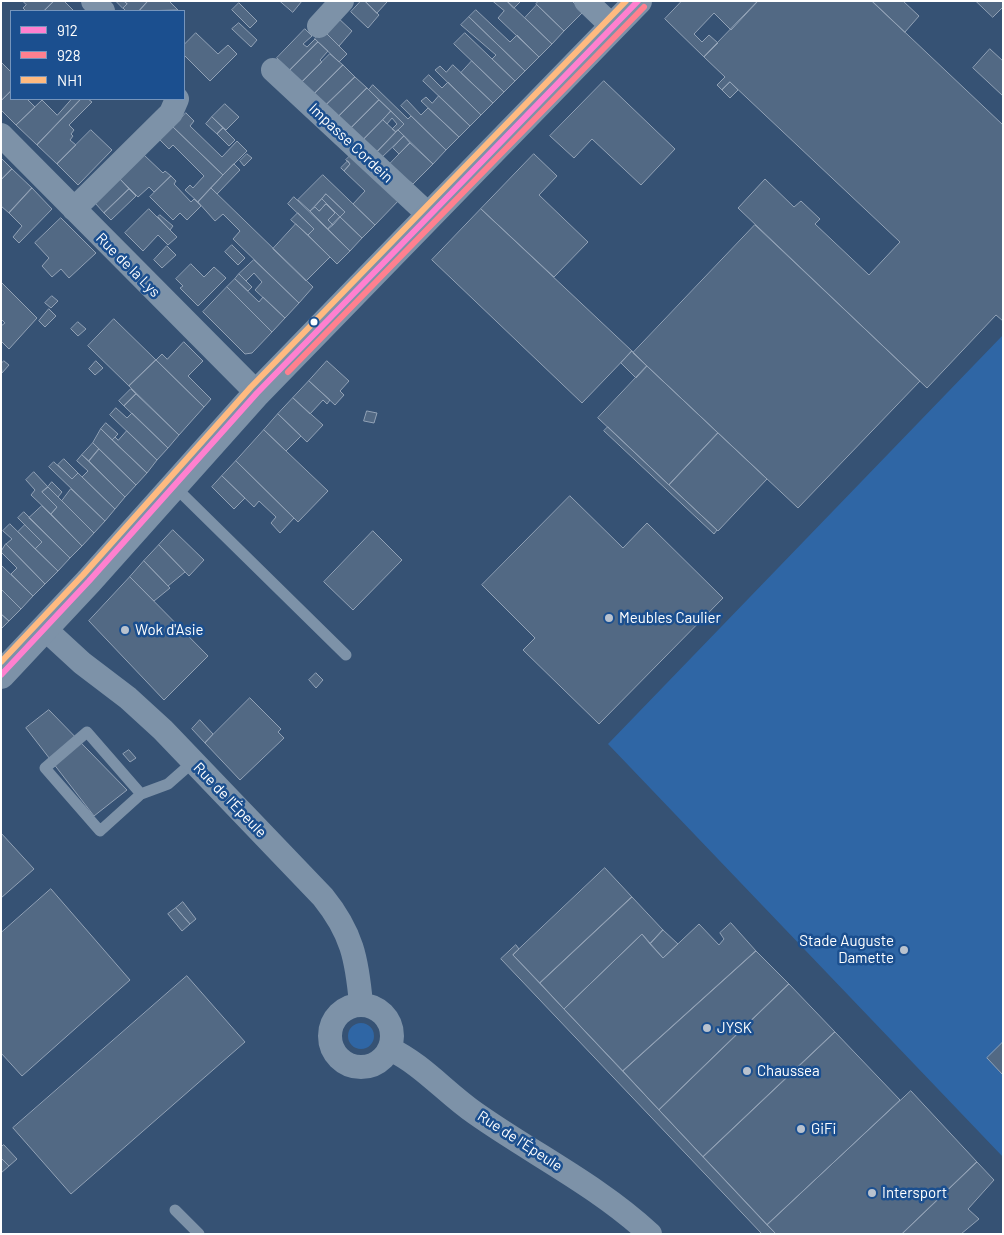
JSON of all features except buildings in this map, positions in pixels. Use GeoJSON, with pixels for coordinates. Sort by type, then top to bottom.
{"type":"FeatureCollection","features":[{"type":"Feature","properties":{"kind":"street"},"geometry":{"type":"LineString","coordinates":[[93,1],[102,10]]}},
{"type":"Feature","properties":{"kind":"street"},"geometry":{"type":"LineString","coordinates":[[319,26],[342,1]]}},
{"type":"Feature","properties":{"kind":"street"},"geometry":{"type":"LineString","coordinates":[[586,1],[613,27]]}},
{"type":"Feature","properties":{"kind":"street"},"geometry":{"type":"LineString","coordinates":[[1,675],[46,629],[257,393],[638,1]]}},
{"type":"Feature","properties":{"kind":"street","name":"Impasse Cordein"},"geometry":{"type":"LineString","coordinates":[[273,70],[430,216]]}},
{"type":"Feature","properties":{"kind":"street"},"geometry":{"type":"LineString","coordinates":[[74,209],[171,113],[177,100]]}},
{"type":"Feature","properties":{"kind":"street","name":"Rue de la Lys"},"geometry":{"type":"LineString","coordinates":[[1,135],[257,393]]}},
{"type":"Feature","properties":{"kind":"street","name":"Rue de l'Épeule"},"geometry":{"type":"LineString","coordinates":[[46,629],[82,663],[147,715],[314,887],[339,918],[348,933],[357,960],[361,1004]]}},
{"type":"Feature","properties":{"kind":"street"},"geometry":{"type":"LineString","coordinates":[[361,1004],[377,1009],[388,1020],[392,1034],[390,1049],[375,1064],[360,1068],[344,1063],[333,1051],[330,1035],[334,1020],[346,1008],[361,1004]]}},
{"type":"Feature","properties":{"kind":"street","name":"Rue de l'Épeule"},"geometry":{"type":"LineString","coordinates":[[390,1049],[416,1063],[459,1101],[485,1120],[598,1191],[650,1234]]}},
{"type":"Feature","properties":{"kind":"lane"},"geometry":{"type":"LineString","coordinates":[[174,486],[346,655]]}},
{"type":"Feature","properties":{"kind":"lane"},"geometry":{"type":"LineString","coordinates":[[141,794],[86,732],[45,768],[100,831],[141,794],[168,784],[193,762]]}},
{"type":"Feature","properties":{"kind":"lane"},"geometry":{"type":"LineString","coordinates":[[174,1210],[199,1234]]}},
{"type":"Feature","properties":{"kind":"shaded area","name":"Stade Auguste Damette"},"geometry":{"type":"Polygon","coordinates":[[[1003,335],[1003,1157],[608,744],[1003,335]]]}},
{"type":"Feature","properties":{"kind":"shaded area"},"geometry":{"type":"Polygon","coordinates":[[[361,1023],[370,1027],[374,1036],[370,1045],[361,1049],[352,1045],[348,1036],[352,1027],[361,1023]]]}},
{"type":"Feature","properties":{"kind":"transit line","name":"NH1"},"geometry":{"type":"LineString","coordinates":[[1,662],[83,575],[251,387],[626,1]]}},
{"type":"Feature","properties":{"kind":"transit line","name":"912"},"geometry":{"type":"LineString","coordinates":[[1,675],[89,581],[257,393],[638,1]]}},
{"type":"Feature","properties":{"kind":"transit line","name":"928"},"geometry":{"type":"LineString","coordinates":[[288,372],[644,7]]}},
{"type":"Feature","properties":{"kind":"place","name":"Meubles Caulier"},"geometry":{"type":"Point","coordinates":[609,618]}},
{"type":"Feature","properties":{"kind":"place","name":"Wok d'Asie"},"geometry":{"type":"Point","coordinates":[125,630]}},
{"type":"Feature","properties":{"kind":"place","name":"Stade Auguste Damette"},"geometry":{"type":"Point","coordinates":[904,950]}},
{"type":"Feature","properties":{"kind":"place","name":"JYSK"},"geometry":{"type":"Point","coordinates":[707,1028]}},
{"type":"Feature","properties":{"kind":"place","name":"Chaussea"},"geometry":{"type":"Point","coordinates":[747,1071]}},
{"type":"Feature","properties":{"kind":"place","name":"GiFi"},"geometry":{"type":"Point","coordinates":[801,1129]}},
{"type":"Feature","properties":{"kind":"place","name":"Intersport"},"geometry":{"type":"Point","coordinates":[872,1193]}}]}
